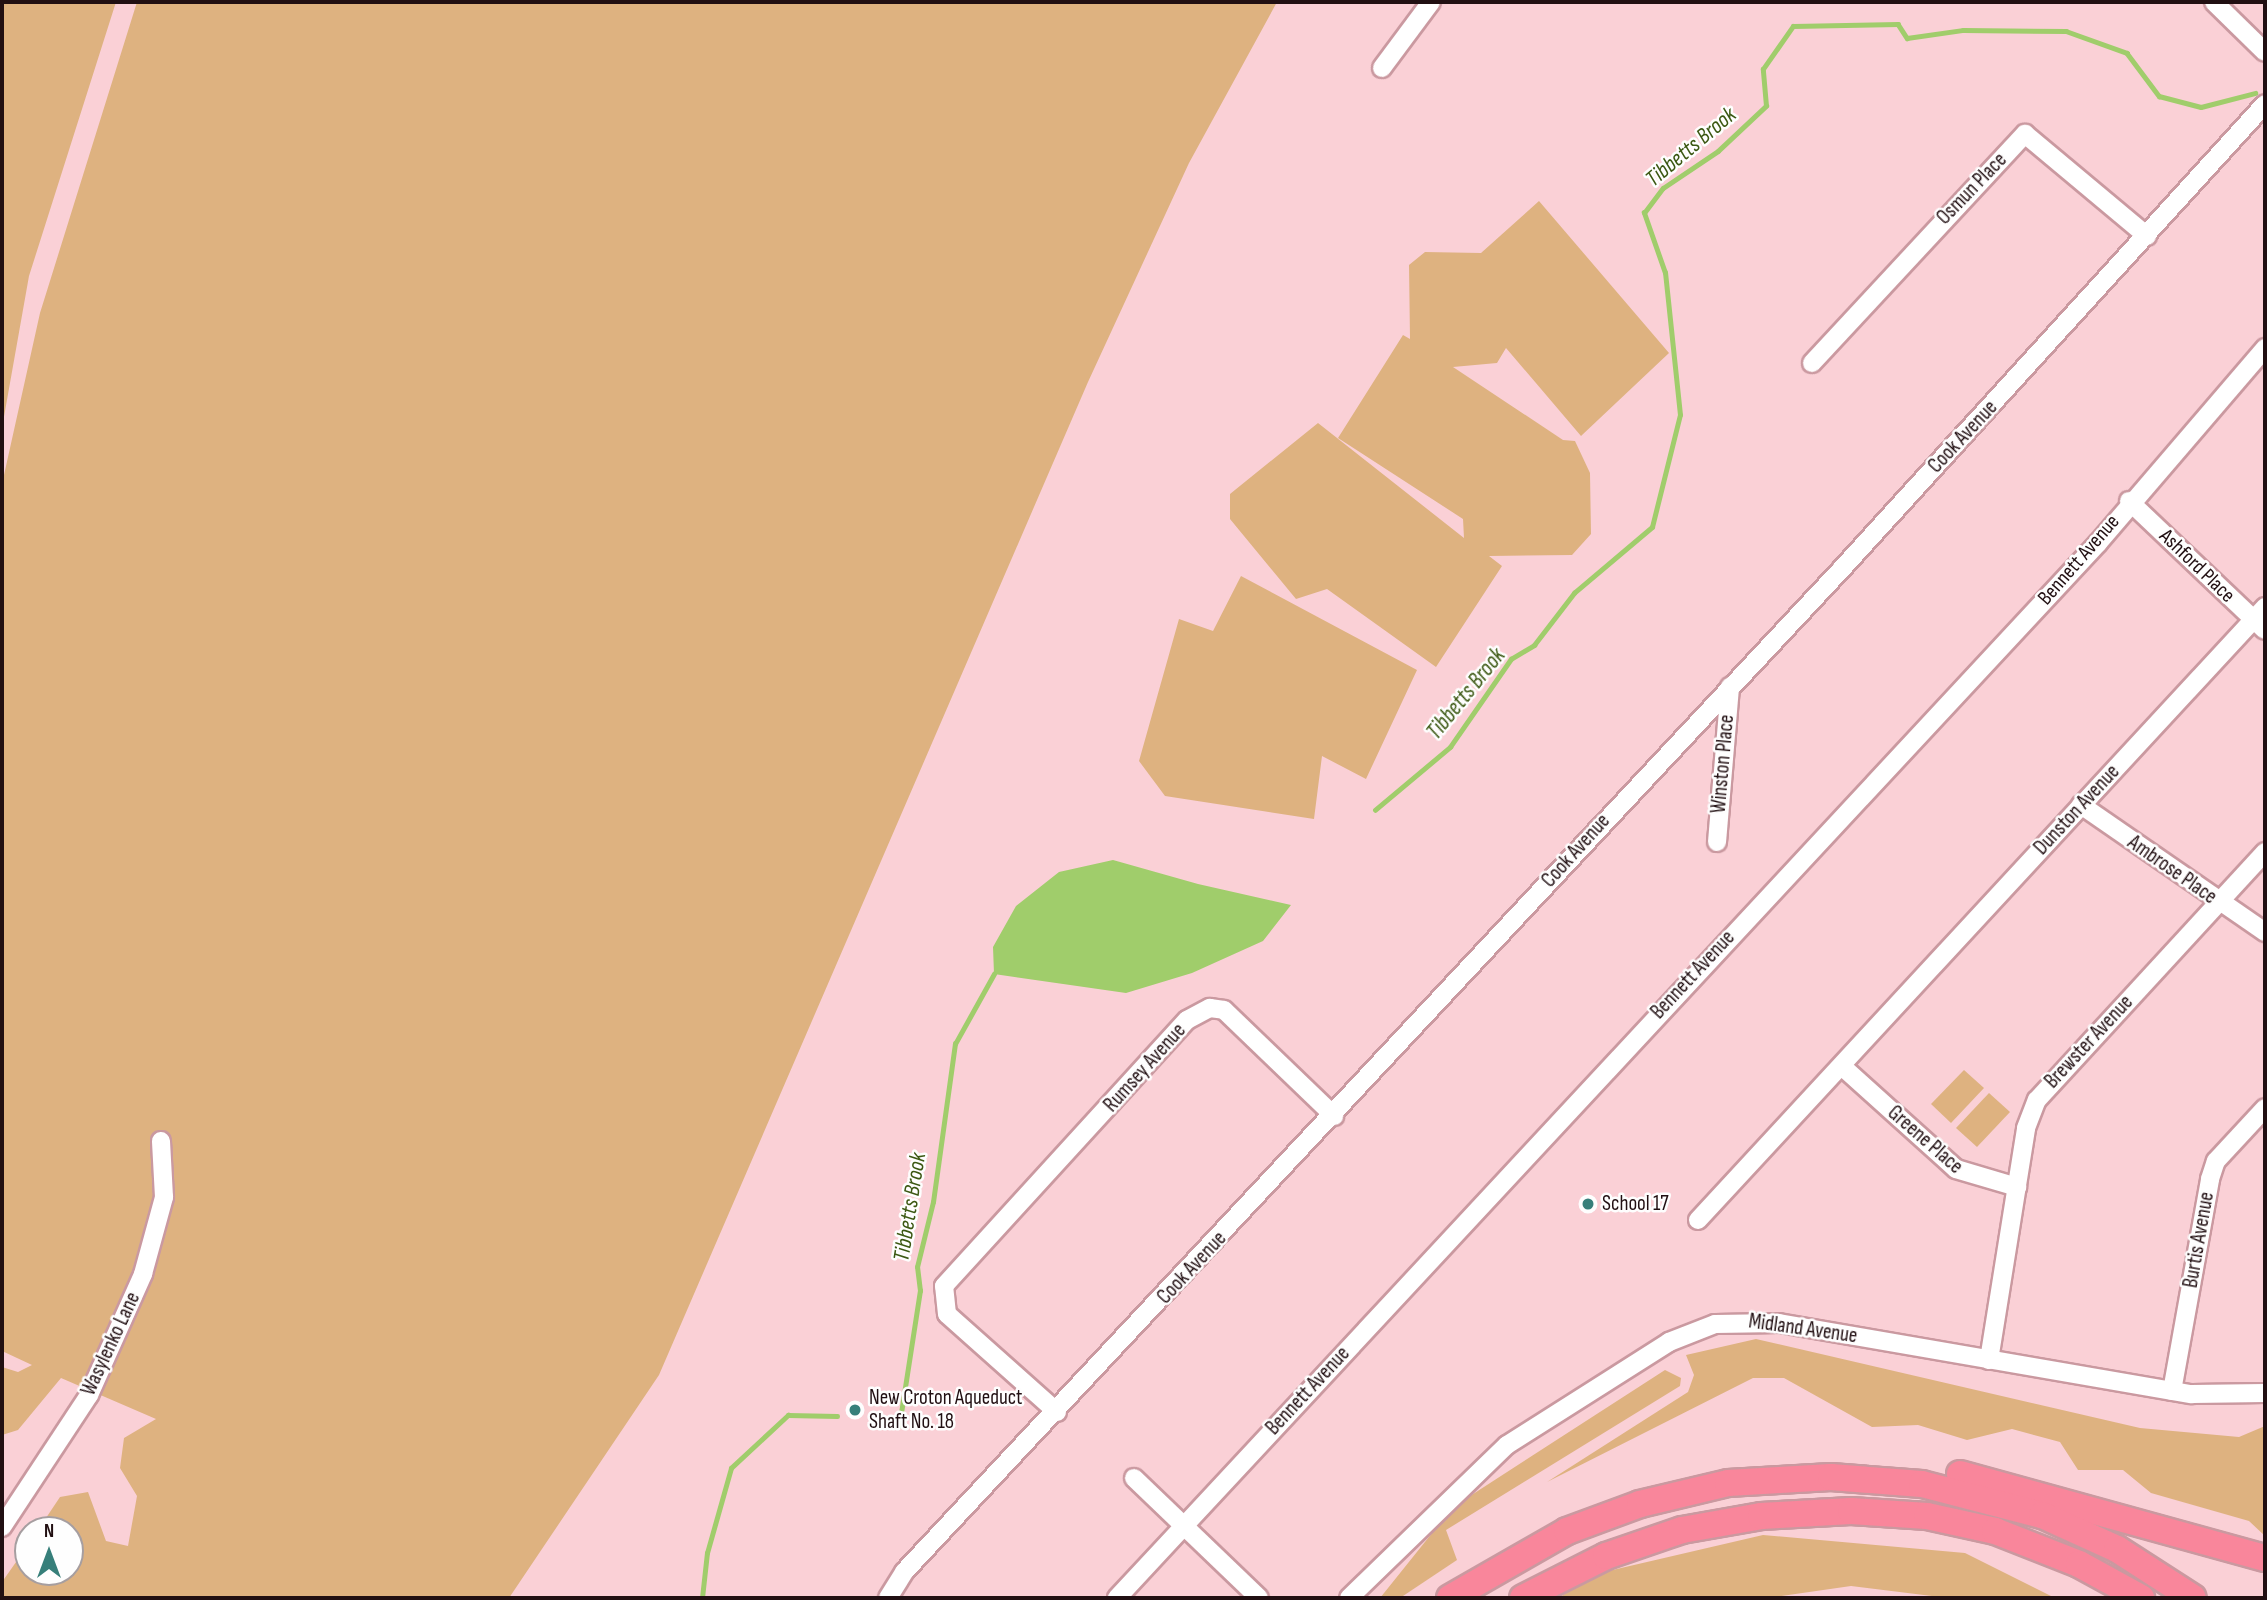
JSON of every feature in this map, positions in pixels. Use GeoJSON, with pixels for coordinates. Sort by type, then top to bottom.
{"type":"FeatureCollection","features":[{"type":"Feature","properties":{"kind":"highway"},"geometry":{"type":"LineString","coordinates":[[1450,1598],[1567,1531],[1640,1504],[1728,1483],[1831,1476],[1884,1468],[1957,1473],[2265,1558]]}},
{"type":"Feature","properties":{"kind":"highway"},"geometry":{"type":"LineString","coordinates":[[1831,1476],[1922,1484],[2042,1515],[2117,1549],[2193,1598]]}},
{"type":"Feature","properties":{"kind":"highway"},"geometry":{"type":"LineString","coordinates":[[1523,1598],[1606,1556],[1682,1530],[1761,1516],[1851,1511],[1927,1516],[1995,1531],[2079,1564],[2141,1598]]}},
{"type":"Feature","properties":{"kind":"street"},"geometry":{"type":"LineString","coordinates":[[1382,68],[1432,2]]}},
{"type":"Feature","properties":{"kind":"street"},"geometry":{"type":"LineString","coordinates":[[2214,2],[2265,52]]}},
{"type":"Feature","properties":{"kind":"street","name":"Cook Avenue"},"geometry":{"type":"LineString","coordinates":[[888,1598],[904,1572],[1334,1116],[2147,236],[2265,104]]}},
{"type":"Feature","properties":{"kind":"street","name":"Osmun Place"},"geometry":{"type":"LineString","coordinates":[[1812,363],[2025,134],[2147,236]]}},
{"type":"Feature","properties":{"kind":"street","name":"Bennett Avenue"},"geometry":{"type":"LineString","coordinates":[[1117,1598],[2098,543],[2129,501],[2265,348]]}},
{"type":"Feature","properties":{"kind":"street","name":"Ashford Place"},"geometry":{"type":"LineString","coordinates":[[2129,501],[2261,619]]}},
{"type":"Feature","properties":{"kind":"street","name":"Dunston Avenue"},"geometry":{"type":"LineString","coordinates":[[1719,1198],[2081,805],[2261,619]]}},
{"type":"Feature","properties":{"kind":"street","name":"Winston Place"},"geometry":{"type":"LineString","coordinates":[[1717,842],[1730,687]]}},
{"type":"Feature","properties":{"kind":"street","name":"Ambrose Place"},"geometry":{"type":"LineString","coordinates":[[2081,805],[2220,904],[2265,932]]}},
{"type":"Feature","properties":{"kind":"street","name":"Brewster Avenue"},"geometry":{"type":"LineString","coordinates":[[1989,1360],[2017,1187],[2037,1100],[2265,852]]}},
{"type":"Feature","properties":{"kind":"street","name":"Rumsey Avenue"},"geometry":{"type":"LineString","coordinates":[[1057,1412],[943,1308],[944,1286],[1197,1012],[1224,1010],[1246,1025],[1334,1116]]}},
{"type":"Feature","properties":{"kind":"street","name":"Dunston Avenue"},"geometry":{"type":"LineString","coordinates":[[1698,1220],[1845,1069],[1890,1013]]}},
{"type":"Feature","properties":{"kind":"street","name":"Greene Place"},"geometry":{"type":"LineString","coordinates":[[1845,1069],[1962,1173],[2017,1187]]}},
{"type":"Feature","properties":{"kind":"street","name":"Burtis Avenue"},"geometry":{"type":"LineString","coordinates":[[2172,1391],[2210,1179],[2216,1161],[2265,1108]]}},
{"type":"Feature","properties":{"kind":"street","name":"Wasylenko Lane"},"geometry":{"type":"LineString","coordinates":[[2,1527],[89,1395],[143,1274],[164,1197],[161,1141]]}},
{"type":"Feature","properties":{"kind":"street","name":"Midland Avenue"},"geometry":{"type":"LineString","coordinates":[[1349,1598],[1498,1451],[1599,1384],[1699,1328],[1756,1320],[2172,1391],[2265,1393]]}},
{"type":"Feature","properties":{"kind":"street"},"geometry":{"type":"LineString","coordinates":[[1134,1478],[1259,1598]]}},
{"type":"Feature","properties":{"kind":"shaded area"},"geometry":{"type":"Polygon","coordinates":[[[2,2],[116,2],[29,276],[2,428],[2,2]]]}},
{"type":"Feature","properties":{"kind":"shaded area"},"geometry":{"type":"Polygon","coordinates":[[[137,2],[1277,2],[1189,163],[1088,382],[659,1375],[509,1598],[2,1598],[2,1582],[14,1565],[14,1586],[84,1586],[84,1516],[47,1516],[60,1497],[88,1492],[106,1541],[128,1546],[137,1496],[120,1468],[124,1438],[156,1419],[61,1378],[18,1430],[2,1435],[2,1367],[18,1372],[32,1365],[2,1351],[2,484],[40,313],[137,2]]]}},
{"type":"Feature","properties":{"kind":"shaded area"},"geometry":{"type":"Polygon","coordinates":[[[1539,201],[1669,353],[1581,436],[1506,348],[1497,363],[1453,367],[1563,440],[1575,441],[1590,473],[1591,534],[1572,555],[1489,556],[1502,566],[1436,667],[1327,589],[1296,599],[1230,519],[1230,494],[1318,423],[1464,538],[1463,519],[1338,438],[1403,335],[1410,339],[1409,265],[1425,252],[1481,253],[1539,201]]]}},
{"type":"Feature","properties":{"kind":"shaded area"},"geometry":{"type":"Polygon","coordinates":[[[1241,576],[1417,670],[1366,779],[1322,756],[1314,819],[1165,796],[1139,761],[1179,619],[1213,631],[1241,576]]]}},
{"type":"Feature","properties":{"kind":"shaded area"},"geometry":{"type":"Polygon","coordinates":[[[1113,860],[1198,884],[1291,905],[1263,941],[1192,973],[1126,993],[994,974],[993,947],[1016,906],[1059,872],[1113,860]]]}},
{"type":"Feature","properties":{"kind":"shaded area"},"geometry":{"type":"Polygon","coordinates":[[[1964,1070],[1984,1088],[1951,1123],[1931,1104],[1964,1070]]]}},
{"type":"Feature","properties":{"kind":"shaded area"},"geometry":{"type":"Polygon","coordinates":[[[1989,1093],[2010,1112],[1977,1147],[1956,1128],[1989,1093]]]}},
{"type":"Feature","properties":{"kind":"shaded area"},"geometry":{"type":"Polygon","coordinates":[[[1756,1339],[2140,1428],[2239,1437],[2265,1426],[2265,1536],[2249,1521],[2151,1493],[2123,1470],[2078,1470],[2060,1442],[2012,1429],[1967,1440],[1918,1425],[1872,1427],[1784,1378],[1753,1378],[1547,1482],[1688,1392],[1694,1375],[1686,1355],[1756,1339]]]}},
{"type":"Feature","properties":{"kind":"shaded area"},"geometry":{"type":"Polygon","coordinates":[[[1665,1370],[1681,1378],[1680,1386],[1446,1530],[1457,1560],[1400,1598],[1380,1598],[1453,1507],[1665,1370]]]}},
{"type":"Feature","properties":{"kind":"shaded area"},"geometry":{"type":"Polygon","coordinates":[[[1763,1535],[1965,1553],[2055,1598],[1948,1598],[1851,1586],[1768,1598],[1559,1598],[1591,1575],[1763,1535]]]}},
{"type":"Feature","properties":{"kind":"waterway","name":"Tibbetts Brook"},"geometry":{"type":"LineString","coordinates":[[1375,810],[1450,747],[1511,659],[1534,645],[1574,593],[1652,527],[1680,415],[1665,273],[1644,213],[1663,188],[1718,151],[1766,106],[1763,69],[1793,26],[1898,24],[1907,38],[1963,30],[2066,31],[2127,53],[2159,96],[2201,107],[2255,93]]}},
{"type":"Feature","properties":{"kind":"waterway","name":"Tibbetts Brook"},"geometry":{"type":"LineString","coordinates":[[871,1421],[899,1426],[920,1291],[917,1267],[933,1202],[955,1044],[994,974]]}},
{"type":"Feature","properties":{"kind":"waterway","name":"Tibbetts Brook"},"geometry":{"type":"LineString","coordinates":[[702,1598],[707,1553],[731,1468],[788,1415],[837,1416]]}},
{"type":"Feature","properties":{"kind":"place","name":"School 17"},"geometry":{"type":"Point","coordinates":[1588,1204]}},
{"type":"Feature","properties":{"kind":"place","name":"New Croton Aqueduct Shaft No. 18"},"geometry":{"type":"Point","coordinates":[855,1410]}}]}
